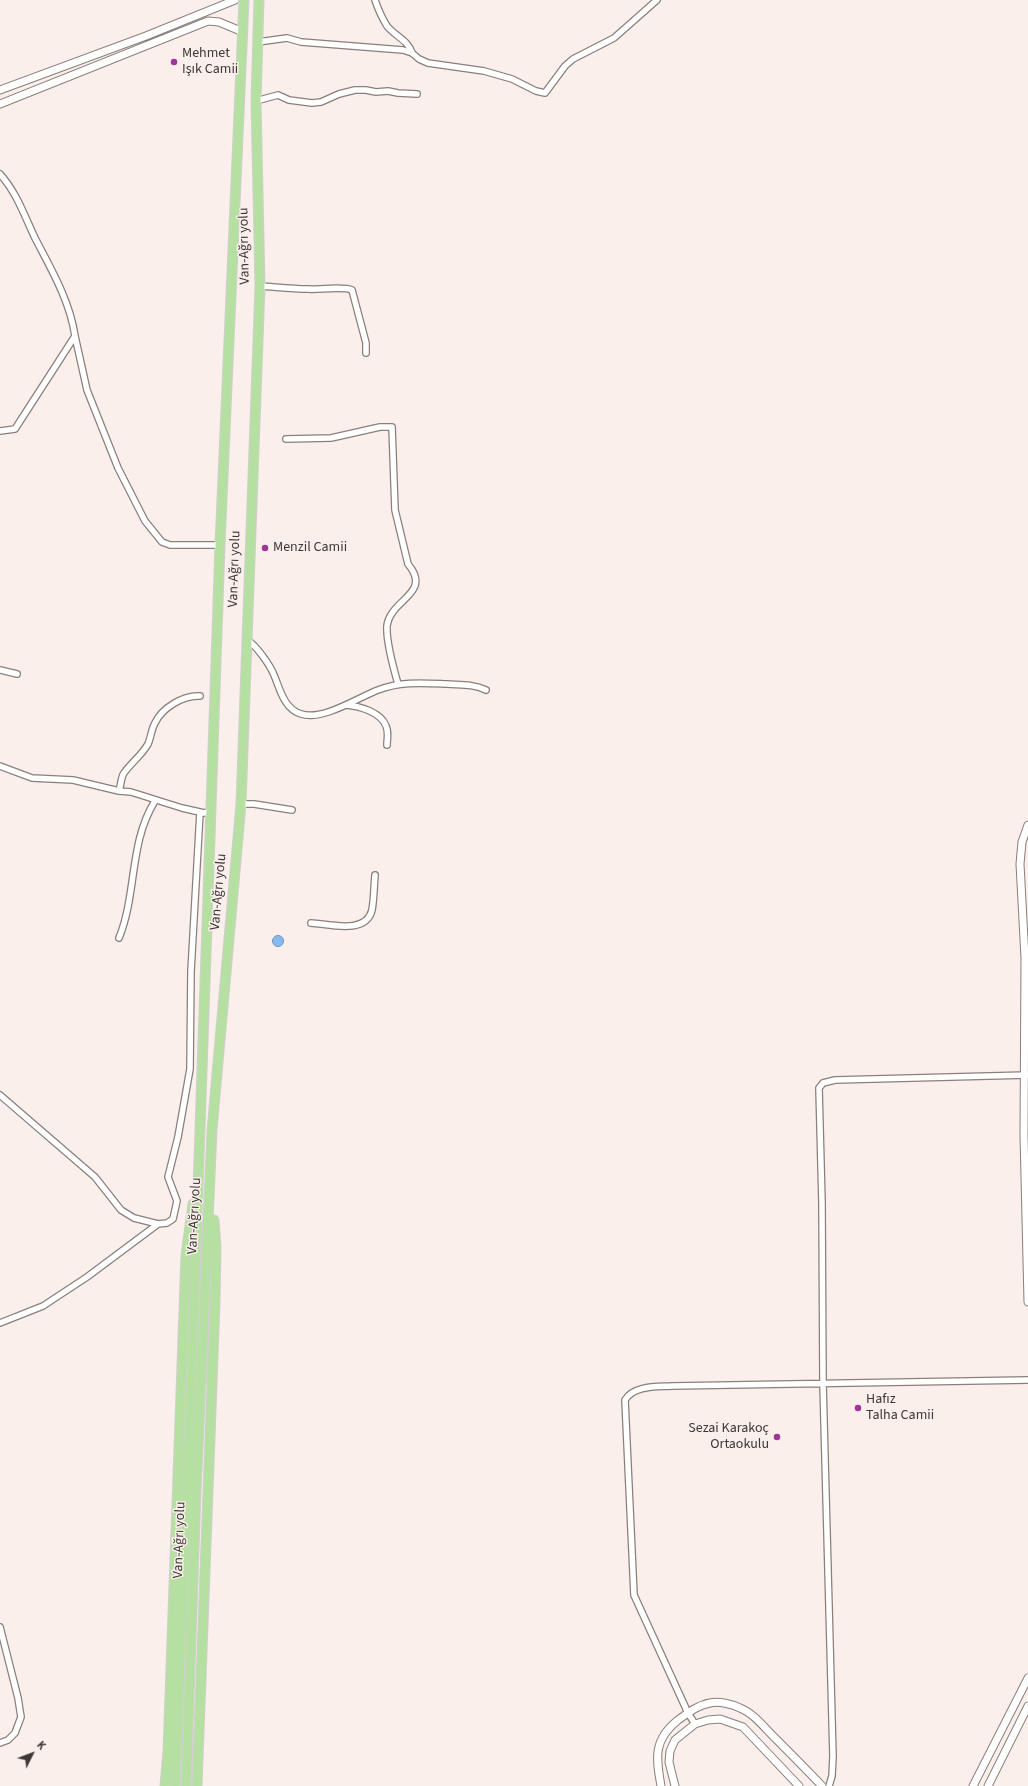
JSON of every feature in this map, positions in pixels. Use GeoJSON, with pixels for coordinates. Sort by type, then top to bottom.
{"type":"FeatureCollection","features":[{"type":"Feature","properties":{"kind":"highway"},"geometry":{"type":"LineString","coordinates":[[175,1786],[220,545],[244,32],[244,0]]}},
{"type":"Feature","properties":{"kind":"highway","name":"Van-Ağrı yolu"},"geometry":{"type":"LineString","coordinates":[[186,1786],[196,1493],[211,1182],[212,1130],[241,804],[260,286],[256,101],[259,0]]}},
{"type":"Feature","properties":{"kind":"highway"},"geometry":{"type":"LineString","coordinates":[[165,1786],[168,1751],[186,1255],[191,1209],[198,1181]]}},
{"type":"Feature","properties":{"kind":"highway"},"geometry":{"type":"LineString","coordinates":[[197,1786],[215,1303],[216,1246],[211,1182]]}},
{"type":"Feature","properties":{"kind":"street"},"geometry":{"type":"LineString","coordinates":[[0,90],[146,36],[235,0]]}},
{"type":"Feature","properties":{"kind":"street"},"geometry":{"type":"LineString","coordinates":[[375,0],[379,12],[387,26],[410,46],[412,53]]}},
{"type":"Feature","properties":{"kind":"street"},"geometry":{"type":"LineString","coordinates":[[258,42],[287,38],[301,42],[403,50],[412,53],[419,59],[428,63],[484,71],[545,93],[566,66],[573,60],[614,38],[657,0]]}},
{"type":"Feature","properties":{"kind":"street"},"geometry":{"type":"LineString","coordinates":[[0,104],[208,21],[223,23],[244,32]]}},
{"type":"Feature","properties":{"kind":"street"},"geometry":{"type":"LineString","coordinates":[[256,101],[278,95],[289,100],[312,103],[321,102],[338,94],[355,90],[417,94]]}},
{"type":"Feature","properties":{"kind":"street"},"geometry":{"type":"LineString","coordinates":[[0,174],[13,190],[50,266],[73,321],[87,390],[118,468],[146,522],[162,542],[170,545],[220,545]]}},
{"type":"Feature","properties":{"kind":"street"},"geometry":{"type":"LineString","coordinates":[[260,286],[298,289],[330,288],[352,290],[366,342],[366,353]]}},
{"type":"Feature","properties":{"kind":"street"},"geometry":{"type":"LineString","coordinates":[[0,431],[15,429],[75,336]]}},
{"type":"Feature","properties":{"kind":"street"},"geometry":{"type":"LineString","coordinates":[[286,439],[330,438],[380,427],[392,427],[395,510],[408,564],[414,571],[416,579],[415,587],[410,595],[396,606],[389,616],[387,626],[398,684]]}},
{"type":"Feature","properties":{"kind":"street"},"geometry":{"type":"LineString","coordinates":[[247,640],[259,650],[274,675],[279,692],[296,712],[302,714],[313,715],[326,713],[379,690],[398,684],[432,682],[470,685],[486,690]]}},
{"type":"Feature","properties":{"kind":"street"},"geometry":{"type":"LineString","coordinates":[[0,670],[17,674]]}},
{"type":"Feature","properties":{"kind":"street"},"geometry":{"type":"LineString","coordinates":[[120,791],[124,774],[148,743],[154,723],[160,714],[168,707],[186,698],[200,696]]}},
{"type":"Feature","properties":{"kind":"street"},"geometry":{"type":"LineString","coordinates":[[343,705],[361,708],[373,713],[382,720],[387,726],[387,745]]}},
{"type":"Feature","properties":{"kind":"street"},"geometry":{"type":"LineString","coordinates":[[0,766],[32,778],[73,780],[120,791],[131,792],[200,812],[211,811]]}},
{"type":"Feature","properties":{"kind":"street"},"geometry":{"type":"LineString","coordinates":[[119,938],[125,924],[130,900],[139,838],[150,808],[155,800]]}},
{"type":"Feature","properties":{"kind":"street"},"geometry":{"type":"LineString","coordinates":[[241,804],[254,804],[292,810]]}},
{"type":"Feature","properties":{"kind":"street"},"geometry":{"type":"LineString","coordinates":[[0,1095],[95,1177],[121,1210],[134,1218],[158,1224],[166,1223],[173,1219],[177,1201],[168,1177],[178,1137],[190,1069],[191,971],[200,812]]}},
{"type":"Feature","properties":{"kind":"street"},"geometry":{"type":"LineString","coordinates":[[1028,825],[1022,842],[1020,864],[1025,958],[1028,1302]]}},
{"type":"Feature","properties":{"kind":"street"},"geometry":{"type":"LineString","coordinates":[[311,923],[346,926],[360,924],[370,915],[372,909],[375,875]]}},
{"type":"Feature","properties":{"kind":"street"},"geometry":{"type":"LineString","coordinates":[[829,1786],[832,1776],[833,1748],[824,1384],[820,1088],[824,1083],[835,1080],[1026,1075]]}},
{"type":"Feature","properties":{"kind":"street"},"geometry":{"type":"LineString","coordinates":[[0,1323],[43,1306],[87,1277],[158,1224]]}},
{"type":"Feature","properties":{"kind":"street"},"geometry":{"type":"LineString","coordinates":[[695,1724],[688,1713],[634,1595],[625,1400],[629,1394],[636,1390],[672,1386],[1028,1380]]}},
{"type":"Feature","properties":{"kind":"street"},"geometry":{"type":"LineString","coordinates":[[0,1627],[18,1698],[21,1717],[15,1733],[8,1740],[0,1743]]}},
{"type":"Feature","properties":{"kind":"street"},"geometry":{"type":"LineString","coordinates":[[973,1786],[1028,1678]]}},
{"type":"Feature","properties":{"kind":"street"},"geometry":{"type":"LineString","coordinates":[[661,1786],[656,1761],[659,1745],[665,1734],[674,1724],[688,1713],[699,1706],[711,1703],[726,1704],[741,1708],[756,1719],[822,1786]]}},
{"type":"Feature","properties":{"kind":"street"},"geometry":{"type":"LineString","coordinates":[[988,1786],[1028,1706]]}},
{"type":"Feature","properties":{"kind":"street"},"geometry":{"type":"LineString","coordinates":[[675,1786],[669,1762],[670,1751],[675,1740],[695,1724],[720,1719],[743,1728],[799,1786]]}},
{"type":"Feature","properties":{"kind":"water"},"geometry":{"type":"Polygon","coordinates":[[[278,935],[282,937],[284,941],[282,945],[278,947],[274,945],[272,941],[274,937],[278,935]]]}},
{"type":"Feature","properties":{"kind":"place","name":"Mehmet Işık Camii"},"geometry":{"type":"Point","coordinates":[174,62]}},
{"type":"Feature","properties":{"kind":"place","name":"Menzil Camii"},"geometry":{"type":"Point","coordinates":[265,548]}},
{"type":"Feature","properties":{"kind":"place","name":"Hafız Talha Camii"},"geometry":{"type":"Point","coordinates":[858,1408]}},
{"type":"Feature","properties":{"kind":"place","name":"Sezai Karakoç Ortaokulu"},"geometry":{"type":"Point","coordinates":[777,1437]}}]}
